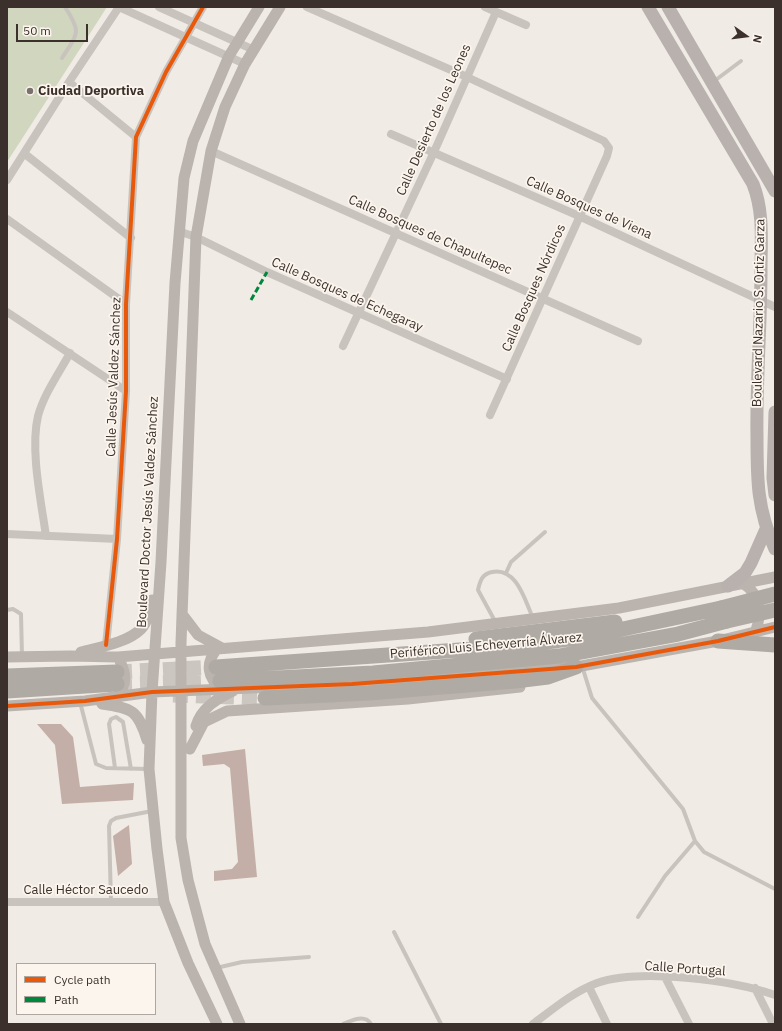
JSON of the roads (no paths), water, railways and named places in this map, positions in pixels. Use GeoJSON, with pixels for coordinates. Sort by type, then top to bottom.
{"type":"FeatureCollection","features":[{"type":"Feature","properties":{"kind":"highway","name":"Periférico Luis Echeverría Álvarez"},"geometry":{"type":"LineString","coordinates":[[219,679],[366,673],[559,656],[678,634],[775,594]]}},
{"type":"Feature","properties":{"kind":"highway"},"geometry":{"type":"LineString","coordinates":[[366,656],[395,646],[470,640],[566,629],[633,619],[741,599]]}},
{"type":"Feature","properties":{"kind":"highway","name":"Periférico Luis Echeverría Álvarez"},"geometry":{"type":"LineString","coordinates":[[219,679],[366,656],[517,646],[724,615],[775,610]]}},
{"type":"Feature","properties":{"kind":"highway"},"geometry":{"type":"LineString","coordinates":[[718,641],[775,645]]}},
{"type":"Feature","properties":{"kind":"highway"},"geometry":{"type":"LineString","coordinates":[[448,676],[523,665],[559,656]]}},
{"type":"Feature","properties":{"kind":"highway"},"geometry":{"type":"LineString","coordinates":[[265,698],[369,693],[542,678],[579,666]]}},
{"type":"Feature","properties":{"kind":"highway"},"geometry":{"type":"LineString","coordinates":[[7,676],[117,686]]}},
{"type":"Feature","properties":{"kind":"highway"},"geometry":{"type":"LineString","coordinates":[[7,691],[83,697],[117,686]]}},
{"type":"Feature","properties":{"kind":"main road","name":"Boulevard Doctor Jesús Valdez Sánchez"},"geometry":{"type":"LineString","coordinates":[[217,1024],[188,963],[164,902],[153,811],[150,769],[152,692],[178,231],[184,178],[193,141],[229,56],[236,42],[259,7]]}},
{"type":"Feature","properties":{"kind":"main road"},"geometry":{"type":"LineString","coordinates":[[240,1024],[205,944],[188,880],[181,838],[180,691],[196,237],[211,151],[225,107],[245,64],[280,7]]}},
{"type":"Feature","properties":{"kind":"main road"},"geometry":{"type":"LineString","coordinates":[[668,7],[768,176],[775,191]]}},
{"type":"Feature","properties":{"kind":"main road","name":"Boulevard Nazario S. Ortiz Garza"},"geometry":{"type":"LineString","coordinates":[[650,8],[753,184],[758,197],[762,216],[761,301],[756,396],[758,483],[766,529],[775,549]]}},
{"type":"Feature","properties":{"kind":"main road","name":"Boulevard Nazario S. Ortiz Garza"},"geometry":{"type":"LineString","coordinates":[[775,412],[773,478],[775,495]]}},
{"type":"Feature","properties":{"kind":"main road"},"geometry":{"type":"LineString","coordinates":[[728,586],[745,572],[751,563],[766,529]]}},
{"type":"Feature","properties":{"kind":"main road"},"geometry":{"type":"LineString","coordinates":[[70,656],[126,638],[142,629],[149,613],[160,562]]}},
{"type":"Feature","properties":{"kind":"main road"},"geometry":{"type":"LineString","coordinates":[[7,657],[118,657],[428,632],[619,608],[775,577]]}},
{"type":"Feature","properties":{"kind":"main road"},"geometry":{"type":"LineString","coordinates":[[744,584],[751,588],[756,597],[759,623],[755,633]]}},
{"type":"Feature","properties":{"kind":"main road"},"geometry":{"type":"LineString","coordinates":[[182,614],[198,635],[221,649]]}},
{"type":"Feature","properties":{"kind":"main road"},"geometry":{"type":"LineString","coordinates":[[180,797],[198,718],[216,700],[239,688],[352,684],[579,666],[718,641],[775,627]]}},
{"type":"Feature","properties":{"kind":"main road"},"geometry":{"type":"LineString","coordinates":[[221,649],[212,655],[209,670],[211,678],[219,679],[239,688]]}},
{"type":"Feature","properties":{"kind":"main road"},"geometry":{"type":"LineString","coordinates":[[117,686],[124,689],[125,680],[124,668],[118,657]]}},
{"type":"Feature","properties":{"kind":"main road"},"geometry":{"type":"LineString","coordinates":[[190,749],[204,722],[227,711],[408,699],[504,690],[535,683],[542,678]]}},
{"type":"Feature","properties":{"kind":"main road"},"geometry":{"type":"LineString","coordinates":[[117,686],[152,692],[180,691],[219,679]]}},
{"type":"Feature","properties":{"kind":"main road"},"geometry":{"type":"LineString","coordinates":[[7,706],[83,697],[120,706],[134,712],[142,724],[150,748]]}},
{"type":"Feature","properties":{"kind":"street"},"geometry":{"type":"LineString","coordinates":[[7,180],[68,82],[119,7],[245,64]]}},
{"type":"Feature","properties":{"kind":"street"},"geometry":{"type":"LineString","coordinates":[[159,7],[254,50]]}},
{"type":"Feature","properties":{"kind":"street","name":"Calle Jesús Valdez Sánchez"},"geometry":{"type":"LineString","coordinates":[[106,645],[117,539],[126,391],[126,304],[136,137],[166,72],[203,7]]}},
{"type":"Feature","properties":{"kind":"street"},"geometry":{"type":"LineString","coordinates":[[308,7],[467,77]]}},
{"type":"Feature","properties":{"kind":"street"},"geometry":{"type":"LineString","coordinates":[[486,7],[526,25]]}},
{"type":"Feature","properties":{"kind":"street","name":"Calle Desierto de los Leones"},"geometry":{"type":"LineString","coordinates":[[343,346],[357,313],[434,152],[496,12]]}},
{"type":"Feature","properties":{"kind":"street","name":"Calle Bosques Nórdicos"},"geometry":{"type":"LineString","coordinates":[[467,77],[604,141],[609,148],[607,156],[490,415]]}},
{"type":"Feature","properties":{"kind":"street"},"geometry":{"type":"LineString","coordinates":[[68,82],[136,137]]}},
{"type":"Feature","properties":{"kind":"street","name":"Calle Bosques de Viena"},"geometry":{"type":"LineString","coordinates":[[391,134],[579,216],[775,307]]}},
{"type":"Feature","properties":{"kind":"street","name":"Calle Bosques de Chapultepec"},"geometry":{"type":"LineString","coordinates":[[211,151],[396,232],[638,341]]}},
{"type":"Feature","properties":{"kind":"street"},"geometry":{"type":"LineString","coordinates":[[24,154],[131,238]]}},
{"type":"Feature","properties":{"kind":"street"},"geometry":{"type":"LineString","coordinates":[[7,219],[126,304]]}},
{"type":"Feature","properties":{"kind":"street","name":"Calle Bosques de Echegaray"},"geometry":{"type":"LineString","coordinates":[[178,231],[196,237],[267,272],[507,379]]}},
{"type":"Feature","properties":{"kind":"street"},"geometry":{"type":"LineString","coordinates":[[7,313],[126,391]]}},
{"type":"Feature","properties":{"kind":"street"},"geometry":{"type":"LineString","coordinates":[[46,536],[36,455],[36,431],[43,402],[70,353]]}},
{"type":"Feature","properties":{"kind":"street"},"geometry":{"type":"LineString","coordinates":[[7,534],[117,539]]}},
{"type":"Feature","properties":{"kind":"street","name":"Calle Héctor Saucedo"},"geometry":{"type":"LineString","coordinates":[[7,902],[164,902]]}},
{"type":"Feature","properties":{"kind":"street"},"geometry":{"type":"LineString","coordinates":[[665,977],[689,1024]]}},
{"type":"Feature","properties":{"kind":"street","name":"Calle Portugal"},"geometry":{"type":"LineString","coordinates":[[533,1024],[575,994],[589,987],[616,978],[665,977],[718,982],[755,988],[775,995]]}},
{"type":"Feature","properties":{"kind":"street"},"geometry":{"type":"LineString","coordinates":[[589,987],[607,1024]]}},
{"type":"Feature","properties":{"kind":"street"},"geometry":{"type":"LineString","coordinates":[[755,988],[774,1024]]}},
{"type":"Feature","properties":{"kind":"lane"},"geometry":{"type":"LineString","coordinates":[[62,58],[76,37],[77,25],[65,7]]}},
{"type":"Feature","properties":{"kind":"lane"},"geometry":{"type":"LineString","coordinates":[[712,82],[742,61]]}},
{"type":"Feature","properties":{"kind":"lane"},"geometry":{"type":"LineString","coordinates":[[506,573],[511,562],[545,532]]}},
{"type":"Feature","properties":{"kind":"lane"},"geometry":{"type":"LineString","coordinates":[[496,623],[478,590],[480,580],[486,574],[496,571],[506,573],[514,578],[534,619]]}},
{"type":"Feature","properties":{"kind":"lane"},"geometry":{"type":"LineString","coordinates":[[7,610],[18,610],[20,614],[22,657]]}},
{"type":"Feature","properties":{"kind":"lane"},"geometry":{"type":"LineString","coordinates":[[579,666],[592,698],[683,809],[695,841],[704,852],[714,859],[775,890]]}},
{"type":"Feature","properties":{"kind":"lane"},"geometry":{"type":"LineString","coordinates":[[83,697],[96,764],[100,767],[150,769]]}},
{"type":"Feature","properties":{"kind":"lane"},"geometry":{"type":"LineString","coordinates":[[115,768],[109,724],[111,719],[116,717],[123,722],[131,769]]}},
{"type":"Feature","properties":{"kind":"lane"},"geometry":{"type":"LineString","coordinates":[[111,902],[109,826],[116,818],[153,811]]}},
{"type":"Feature","properties":{"kind":"lane"},"geometry":{"type":"LineString","coordinates":[[638,917],[664,876],[695,841]]}},
{"type":"Feature","properties":{"kind":"lane"},"geometry":{"type":"LineString","coordinates":[[394,932],[442,1024]]}},
{"type":"Feature","properties":{"kind":"lane"},"geometry":{"type":"LineString","coordinates":[[216,968],[242,962],[309,957]]}},
{"type":"Feature","properties":{"kind":"lane"},"geometry":{"type":"LineString","coordinates":[[343,1024],[362,1018],[369,1021],[371,1024]]}},
{"type":"Feature","properties":{"kind":"tunnel"},"geometry":{"type":"LineString","coordinates":[[117,672],[216,667]]}},
{"type":"Feature","properties":{"kind":"tunnel"},"geometry":{"type":"LineString","coordinates":[[117,684],[220,681]]}},
{"type":"Feature","properties":{"kind":"tunnel"},"geometry":{"type":"LineString","coordinates":[[173,695],[265,698]]}},
{"type":"Feature","properties":{"kind":"place","name":"Ciudad Deportiva"},"geometry":{"type":"Point","coordinates":[30,91]}}]}
